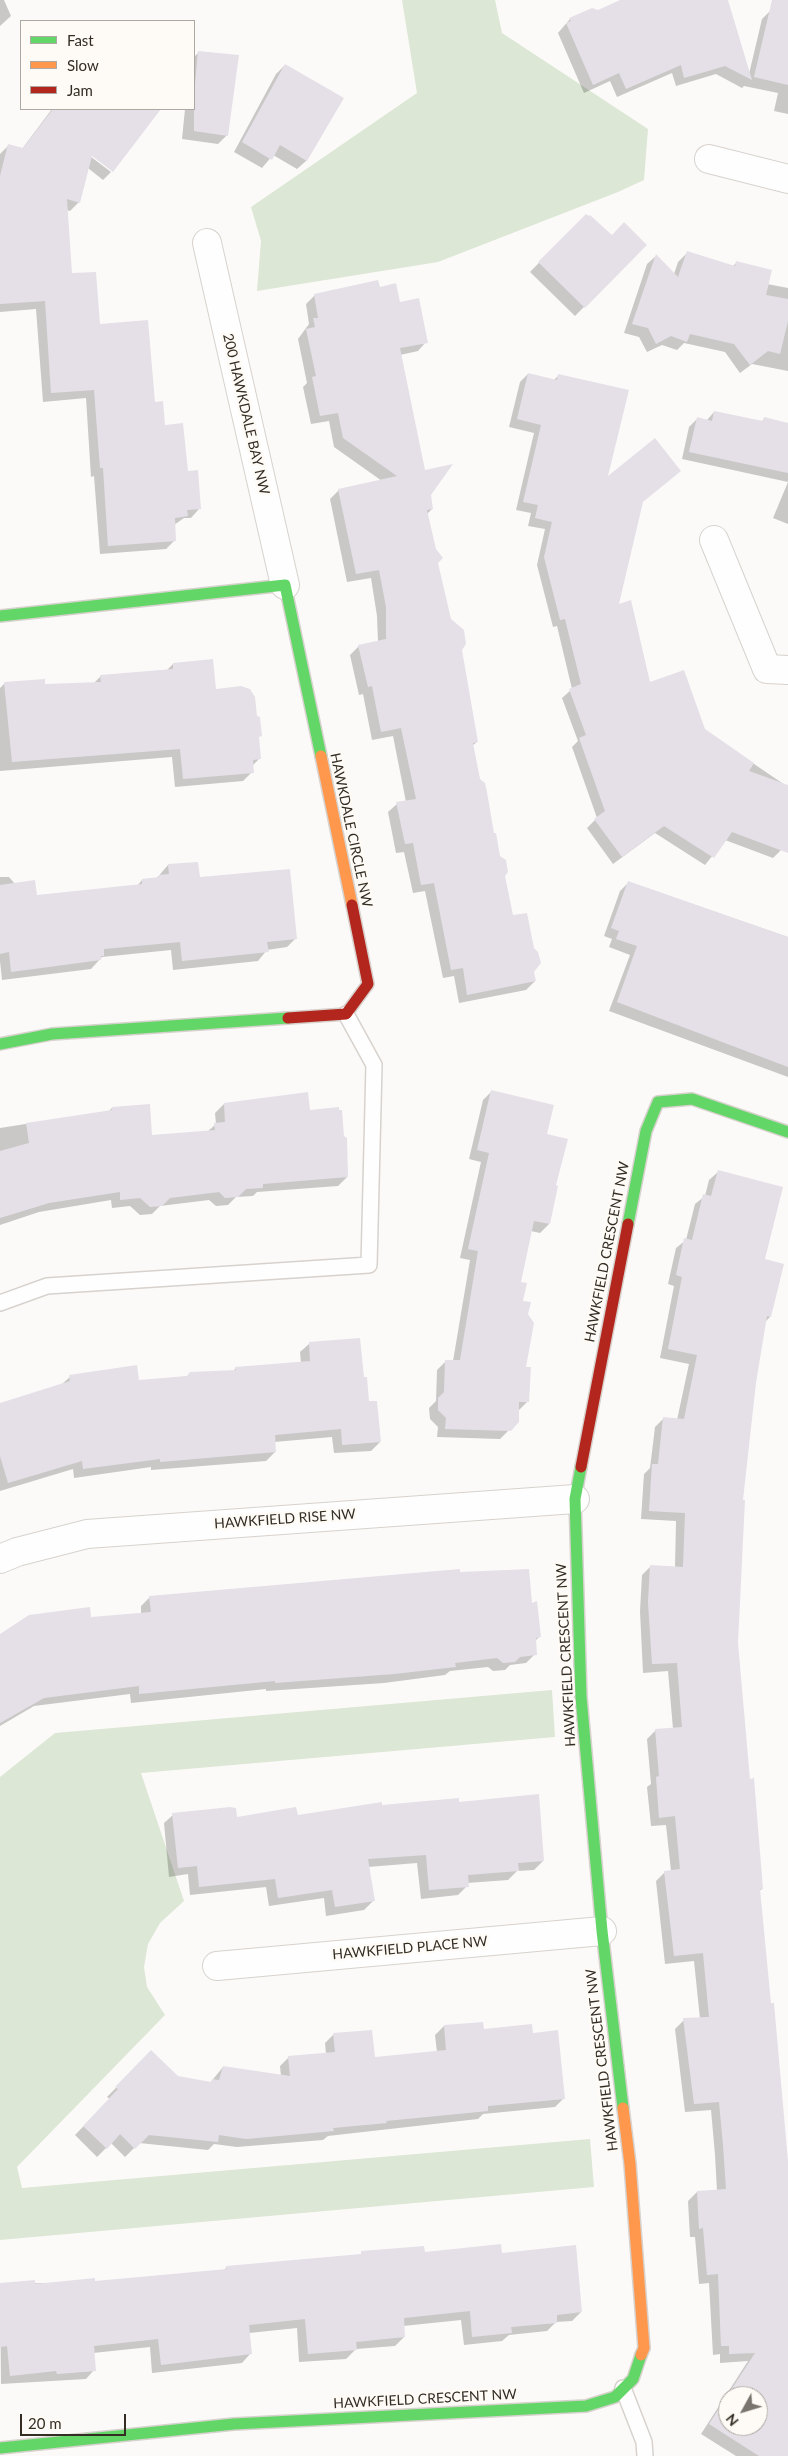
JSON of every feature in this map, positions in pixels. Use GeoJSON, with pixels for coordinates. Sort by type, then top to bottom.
{"type":"FeatureCollection","features":[{"type":"Feature","properties":{"kind":"street"},"geometry":{"type":"LineString","coordinates":[[709,159],[788,179]]}},
{"type":"Feature","properties":{"kind":"street","name":"200 HAWKDALE BAY NW"},"geometry":{"type":"LineString","coordinates":[[207,243],[285,585]]}},
{"type":"Feature","properties":{"kind":"street"},"geometry":{"type":"LineString","coordinates":[[714,540],[767,669],[788,670]]}},
{"type":"Feature","properties":{"kind":"street"},"geometry":{"type":"LineString","coordinates":[[0,616],[285,585]]}},
{"type":"Feature","properties":{"kind":"street","name":"HAWKDALE CIRCLE NW"},"geometry":{"type":"LineString","coordinates":[[285,585],[368,984],[346,1014]]}},
{"type":"Feature","properties":{"kind":"street"},"geometry":{"type":"LineString","coordinates":[[0,1044],[52,1034],[346,1014]]}},
{"type":"Feature","properties":{"kind":"street","name":"HAWKFIELD CRESCENT NW"},"geometry":{"type":"LineString","coordinates":[[0,2448],[234,2424],[586,2406],[615,2397],[633,2379],[644,2348],[630,2164],[602,1930],[581,1697],[574,1499],[646,1131],[658,1102],[692,1099],[788,1132]]}},
{"type":"Feature","properties":{"kind":"street","name":"HAWKFIELD RISE NW"},"geometry":{"type":"LineString","coordinates":[[0,1559],[17,1552],[87,1534],[574,1499]]}},
{"type":"Feature","properties":{"kind":"street","name":"HAWKFIELD PLACE NW"},"geometry":{"type":"LineString","coordinates":[[217,1966],[602,1930]]}},
{"type":"Feature","properties":{"kind":"lane"},"geometry":{"type":"LineString","coordinates":[[0,1303],[47,1286],[369,1265],[374,1065],[346,1014]]}},
{"type":"Feature","properties":{"kind":"lane"},"geometry":{"type":"LineString","coordinates":[[623,2388],[644,2442],[645,2456]]}},
{"type":"Feature","properties":{"kind":"green space"},"geometry":{"type":"Polygon","coordinates":[[[402,0],[495,0],[502,33],[648,129],[644,180],[618,192],[438,262],[257,291],[261,241],[251,207],[417,93],[402,0]]]}},
{"type":"Feature","properties":{"kind":"green space"},"geometry":{"type":"Polygon","coordinates":[[[552,1690],[555,1737],[141,1773],[184,1901],[160,1923],[148,1944],[144,1967],[147,1987],[165,2015],[17,2167],[22,2188],[590,2139],[594,2187],[0,2240],[0,1777],[55,1733],[552,1690]]]}},
{"type":"Feature","properties":{"kind":"building"},"geometry":{"type":"Polygon","coordinates":[[[620,0],[728,0],[752,80],[725,66],[684,78],[681,65],[626,89],[619,73],[593,85],[566,23],[571,21],[569,18],[592,8],[598,10],[620,0]]]}},
{"type":"Feature","properties":{"kind":"building"},"geometry":{"type":"Polygon","coordinates":[[[772,0],[788,0],[788,85],[754,77],[772,0]]]}},
{"type":"Feature","properties":{"kind":"building"},"geometry":{"type":"Polygon","coordinates":[[[198,51],[239,55],[228,136],[194,131],[198,51]]]}},
{"type":"Feature","properties":{"kind":"building"},"geometry":{"type":"Polygon","coordinates":[[[285,64],[344,98],[307,161],[280,145],[272,160],[242,142],[285,64]]]}},
{"type":"Feature","properties":{"kind":"building"},"geometry":{"type":"Polygon","coordinates":[[[52,110],[160,110],[113,172],[92,156],[80,203],[67,199],[72,273],[96,272],[100,324],[148,320],[155,402],[163,401],[165,425],[183,423],[188,471],[198,470],[201,509],[187,510],[188,516],[175,518],[176,541],[108,546],[103,468],[100,468],[94,390],[51,393],[45,301],[0,304],[0,176],[8,144],[23,148],[52,110]]]}},
{"type":"Feature","properties":{"kind":"building"},"geometry":{"type":"Polygon","coordinates":[[[586,214],[590,215],[612,235],[624,222],[647,245],[585,308],[538,262],[586,214]]]}},
{"type":"Feature","properties":{"kind":"building"},"geometry":{"type":"Polygon","coordinates":[[[687,251],[735,266],[736,261],[772,270],[766,295],[788,299],[788,321],[780,354],[768,351],[750,365],[734,344],[690,334],[687,342],[671,336],[656,344],[648,328],[632,324],[656,254],[678,277],[687,251]]]}},
{"type":"Feature","properties":{"kind":"building"},"geometry":{"type":"Polygon","coordinates":[[[378,280],[380,287],[396,283],[400,302],[419,298],[428,343],[400,348],[425,470],[453,464],[431,495],[433,509],[427,510],[436,549],[443,558],[438,563],[451,619],[464,630],[466,644],[462,650],[478,742],[473,743],[480,779],[485,783],[500,856],[506,860],[508,872],[505,876],[513,915],[527,913],[534,948],[538,952],[541,963],[534,972],[536,981],[467,995],[463,968],[451,970],[434,883],[421,885],[413,843],[405,844],[396,802],[416,799],[401,728],[381,732],[372,686],[368,687],[358,645],[386,639],[386,607],[379,570],[356,574],[338,489],[397,476],[343,438],[338,413],[320,416],[312,377],[316,376],[306,329],[315,327],[313,318],[318,318],[314,294],[378,280]]]}},
{"type":"Feature","properties":{"kind":"building"},"geometry":{"type":"Polygon","coordinates":[[[528,373],[557,380],[558,374],[629,390],[608,476],[655,438],[681,471],[643,502],[619,604],[631,600],[650,682],[684,670],[705,729],[754,763],[749,771],[788,785],[788,853],[732,832],[714,858],[664,826],[622,857],[594,819],[605,811],[579,738],[586,735],[569,689],[581,684],[565,619],[560,620],[544,557],[552,522],[535,518],[538,505],[523,502],[541,425],[517,419],[528,373]]]}},
{"type":"Feature","properties":{"kind":"building"},"geometry":{"type":"Polygon","coordinates":[[[714,411],[763,421],[764,417],[788,423],[788,473],[689,452],[697,417],[712,421],[714,411]]]}},
{"type":"Feature","properties":{"kind":"building"},"geometry":{"type":"Polygon","coordinates":[[[213,659],[216,689],[241,686],[250,689],[255,697],[262,736],[259,737],[261,759],[253,760],[254,773],[183,779],[180,749],[12,762],[4,682],[45,679],[45,684],[101,682],[100,675],[173,669],[173,663],[213,659]]]}},
{"type":"Feature","properties":{"kind":"building"},"geometry":{"type":"Polygon","coordinates":[[[198,862],[200,877],[290,869],[297,939],[267,942],[269,952],[182,961],[180,942],[104,949],[104,956],[101,956],[101,960],[11,972],[9,952],[0,954],[0,885],[35,880],[37,895],[142,884],[142,879],[169,874],[168,864],[198,862]]]}},
{"type":"Feature","properties":{"kind":"building"},"geometry":{"type":"Polygon","coordinates":[[[628,881],[788,937],[788,1067],[617,1002],[637,946],[616,939],[619,931],[611,928],[628,881]]]}},
{"type":"Feature","properties":{"kind":"building"},"geometry":{"type":"Polygon","coordinates":[[[491,1090],[554,1105],[547,1134],[568,1139],[556,1185],[558,1186],[550,1224],[534,1221],[521,1282],[527,1283],[523,1301],[531,1302],[528,1314],[534,1323],[526,1367],[531,1367],[529,1402],[519,1402],[519,1422],[511,1431],[445,1429],[446,1418],[438,1410],[438,1398],[444,1392],[445,1360],[460,1360],[478,1251],[468,1249],[489,1153],[477,1150],[491,1090]]]}},
{"type":"Feature","properties":{"kind":"building"},"geometry":{"type":"Polygon","coordinates":[[[308,1092],[310,1110],[339,1107],[339,1110],[342,1110],[344,1136],[347,1138],[348,1177],[263,1184],[263,1188],[246,1189],[238,1197],[225,1198],[219,1192],[170,1198],[162,1206],[150,1207],[140,1198],[120,1200],[120,1192],[49,1203],[0,1218],[0,1151],[29,1143],[26,1123],[112,1110],[112,1107],[150,1104],[152,1135],[215,1130],[214,1123],[225,1122],[224,1103],[308,1092]]]}},
{"type":"Feature","properties":{"kind":"building"},"geometry":{"type":"Polygon","coordinates":[[[718,1170],[783,1187],[765,1259],[784,1264],[771,1317],[767,1316],[756,1383],[743,1500],[745,1500],[738,1643],[750,1779],[754,1778],[763,1889],[760,1889],[771,2003],[774,2003],[788,2161],[788,2456],[759,2456],[728,2436],[768,2436],[768,2386],[734,2386],[755,2353],[729,2354],[729,2346],[721,2346],[718,2274],[707,2275],[703,2228],[699,2229],[697,2191],[726,2189],[719,2102],[694,2104],[683,2018],[709,2017],[703,1953],[674,1956],[664,1871],[680,1869],[675,1816],[659,1818],[656,1777],[659,1776],[655,1729],[682,1727],[677,1663],[652,1664],[648,1602],[650,1565],[683,1567],[685,1513],[649,1511],[652,1464],[658,1464],[663,1417],[684,1419],[697,1355],[668,1349],[682,1277],[676,1275],[684,1238],[692,1240],[703,1194],[711,1196],[718,1170]]]}},
{"type":"Feature","properties":{"kind":"building"},"geometry":{"type":"Polygon","coordinates":[[[360,1338],[364,1377],[367,1377],[369,1401],[377,1401],[381,1442],[342,1445],[341,1429],[275,1435],[276,1452],[160,1462],[160,1459],[83,1469],[82,1461],[8,1483],[0,1456],[0,1403],[70,1381],[69,1375],[137,1365],[139,1380],[187,1376],[190,1372],[236,1370],[235,1367],[310,1361],[309,1342],[360,1338]]]}},
{"type":"Feature","properties":{"kind":"building"},"geometry":{"type":"Polygon","coordinates":[[[460,1569],[460,1572],[529,1569],[532,1603],[537,1601],[541,1637],[536,1638],[537,1655],[520,1657],[515,1662],[503,1663],[497,1658],[455,1663],[456,1667],[394,1674],[275,1683],[275,1681],[139,1694],[139,1686],[44,1698],[0,1723],[0,1634],[29,1615],[90,1607],[91,1617],[151,1612],[149,1596],[460,1569]]]}},
{"type":"Feature","properties":{"kind":"building"},"geometry":{"type":"Polygon","coordinates":[[[539,1794],[544,1861],[518,1863],[519,1871],[468,1875],[469,1887],[429,1890],[426,1855],[368,1859],[375,1901],[335,1907],[332,1890],[278,1898],[275,1879],[199,1887],[197,1866],[178,1868],[172,1813],[230,1807],[236,1808],[237,1817],[296,1807],[298,1815],[382,1802],[382,1805],[459,1798],[459,1802],[539,1794]]]}},
{"type":"Feature","properties":{"kind":"building"},"geometry":{"type":"Polygon","coordinates":[[[483,2022],[484,2029],[532,2024],[533,2033],[558,2030],[565,2099],[488,2106],[488,2111],[386,2121],[387,2123],[333,2128],[334,2131],[246,2139],[219,2135],[218,2142],[149,2135],[135,2149],[120,2134],[107,2149],[83,2126],[118,2089],[115,2087],[151,2050],[178,2076],[211,2082],[212,2079],[219,2080],[223,2066],[290,2076],[288,2056],[335,2052],[333,2033],[372,2030],[375,2057],[446,2050],[444,2025],[483,2022]]]}},
{"type":"Feature","properties":{"kind":"building"},"geometry":{"type":"Polygon","coordinates":[[[501,2244],[502,2253],[576,2245],[582,2312],[557,2315],[557,2323],[511,2327],[512,2333],[472,2337],[470,2311],[404,2318],[405,2337],[356,2342],[357,2350],[308,2354],[305,2319],[249,2325],[252,2354],[161,2365],[158,2339],[94,2346],[96,2371],[57,2374],[56,2371],[10,2376],[7,2346],[0,2347],[0,2283],[35,2280],[35,2284],[95,2278],[95,2281],[227,2269],[226,2266],[361,2254],[361,2251],[424,2246],[425,2252],[501,2244]]]}},
{"type":"Feature","properties":{"kind":"building"},"geometry":{"type":"Polygon","coordinates":[[[718,2410],[718,2430],[709,2424],[718,2410]]]}},
{"type":"Feature","properties":{"kind":"traffic: fast"},"geometry":{"type":"LineString","coordinates":[[0,616],[285,585],[321,756]]}},
{"type":"Feature","properties":{"kind":"traffic: fast"},"geometry":{"type":"LineString","coordinates":[[0,1044],[52,1034],[288,1018]]}},
{"type":"Feature","properties":{"kind":"traffic: fast"},"geometry":{"type":"LineString","coordinates":[[628,1224],[646,1131],[658,1102],[692,1099],[788,1132]]}},
{"type":"Feature","properties":{"kind":"traffic: fast"},"geometry":{"type":"LineString","coordinates":[[581,1467],[575,1499],[581,1697],[602,1931],[623,2108]]}},
{"type":"Feature","properties":{"kind":"traffic: fast"},"geometry":{"type":"LineString","coordinates":[[0,2448],[234,2424],[586,2406],[615,2397],[633,2379],[641,2355]]}},
{"type":"Feature","properties":{"kind":"traffic: slow"},"geometry":{"type":"LineString","coordinates":[[321,756],[352,905]]}},
{"type":"Feature","properties":{"kind":"traffic: slow"},"geometry":{"type":"LineString","coordinates":[[623,2108],[630,2164],[644,2348],[641,2355]]}},
{"type":"Feature","properties":{"kind":"traffic: jam"},"geometry":{"type":"LineString","coordinates":[[288,1018],[346,1014],[368,984],[352,905]]}},
{"type":"Feature","properties":{"kind":"traffic: jam"},"geometry":{"type":"LineString","coordinates":[[581,1467],[628,1224]]}}]}
